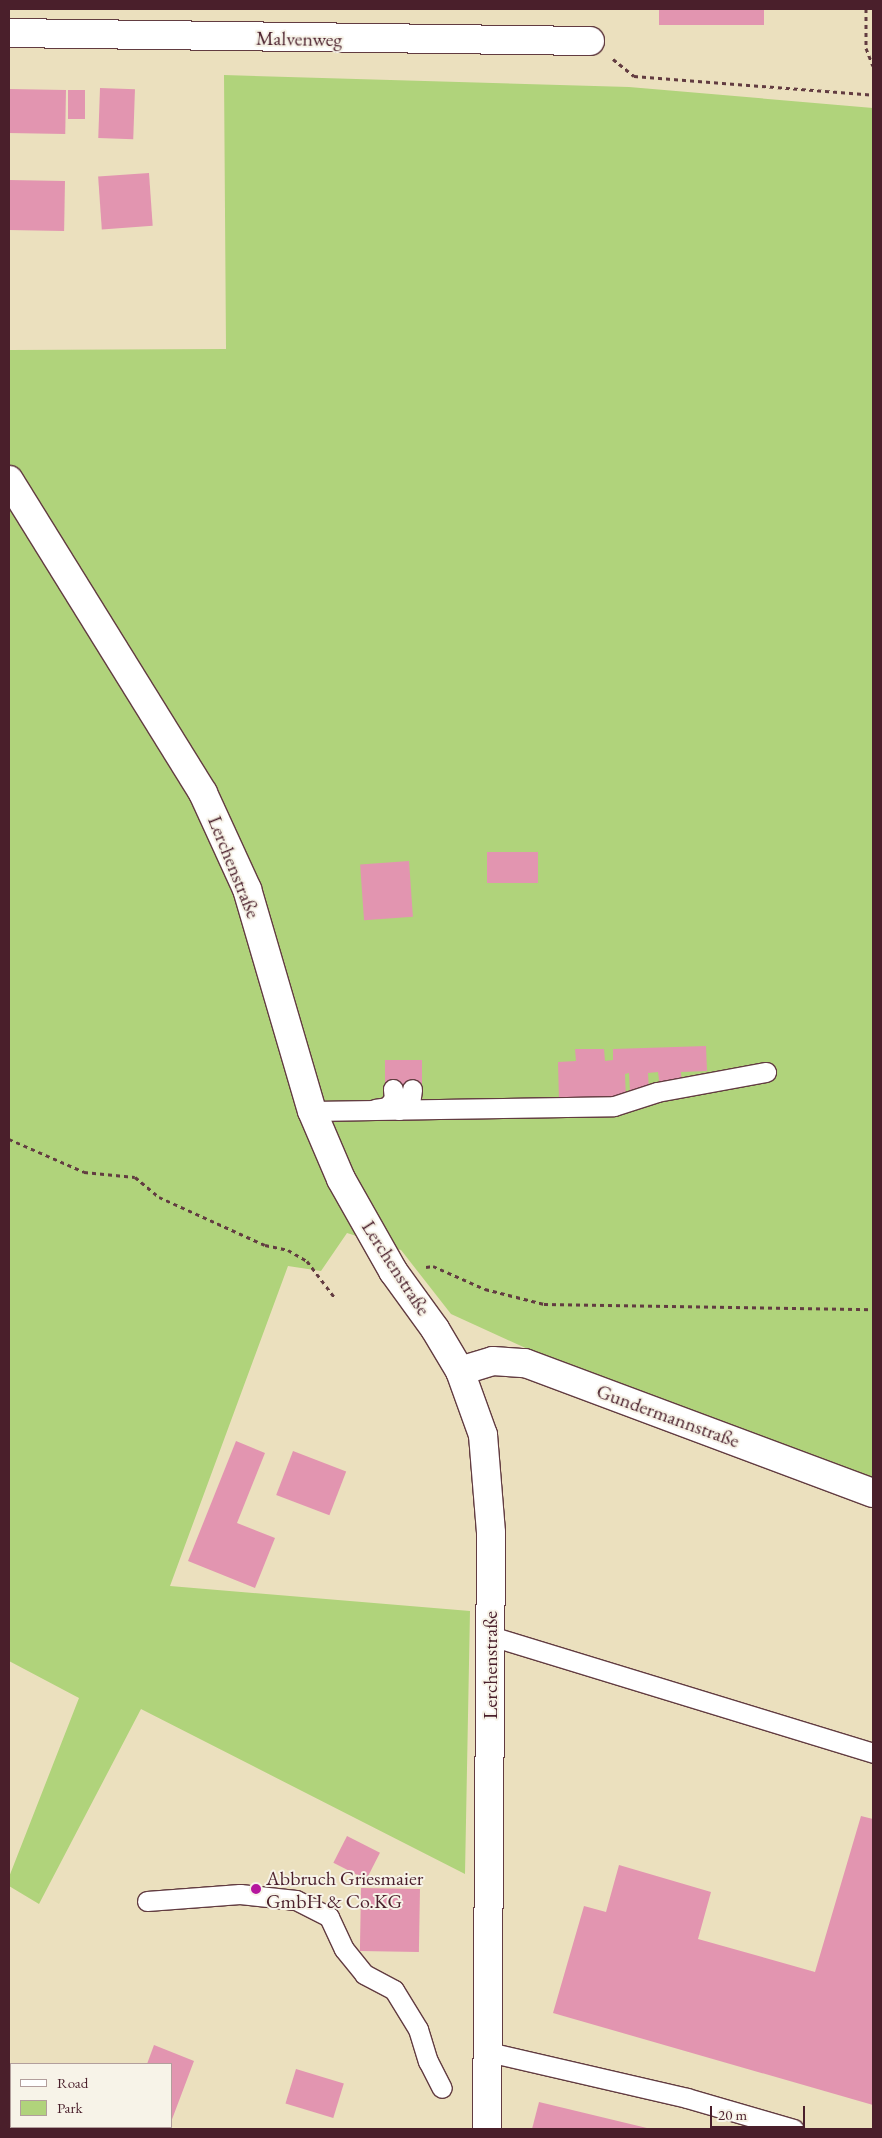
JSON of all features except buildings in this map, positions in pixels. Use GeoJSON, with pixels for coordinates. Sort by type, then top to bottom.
{"type":"FeatureCollection","features":[{"type":"Feature","properties":{"kind":"street","name":"Malvenweg"},"geometry":{"type":"LineString","coordinates":[[9,33],[590,41]]}},
{"type":"Feature","properties":{"kind":"street","name":"Lerchenstraße"},"geometry":{"type":"LineString","coordinates":[[9,480],[203,793],[247,889],[312,1111],[341,1179],[393,1271],[435,1329],[460,1371],[483,1435],[491,1533],[487,2129]]}},
{"type":"Feature","properties":{"kind":"street","name":"Gundermannstraße"},"geometry":{"type":"LineString","coordinates":[[460,1371],[493,1361],[525,1363],[873,1493]]}},
{"type":"Feature","properties":{"kind":"lane"},"geometry":{"type":"LineString","coordinates":[[312,1111],[614,1106],[657,1092],[766,1072]]}},
{"type":"Feature","properties":{"kind":"lane"},"geometry":{"type":"LineString","coordinates":[[371,1110],[387,1107],[394,1099],[393,1089]]}},
{"type":"Feature","properties":{"kind":"lane"},"geometry":{"type":"LineString","coordinates":[[399,1110],[410,1104],[412,1089]]}},
{"type":"Feature","properties":{"kind":"lane"},"geometry":{"type":"LineString","coordinates":[[490,1636],[873,1753]]}},
{"type":"Feature","properties":{"kind":"lane"},"geometry":{"type":"LineString","coordinates":[[147,1901],[240,1894],[296,1900],[330,1917],[344,1949],[364,1974],[394,1990],[418,2029],[428,2061],[442,2088]]}},
{"type":"Feature","properties":{"kind":"lane"},"geometry":{"type":"LineString","coordinates":[[488,2052],[687,2098],[794,2129]]}},
{"type":"Feature","properties":{"kind":"path"},"geometry":{"type":"LineString","coordinates":[[866,9],[866,48],[873,66]]}},
{"type":"Feature","properties":{"kind":"path"},"geometry":{"type":"LineString","coordinates":[[590,41],[634,76],[873,95]]}},
{"type":"Feature","properties":{"kind":"path"},"geometry":{"type":"LineString","coordinates":[[9,1139],[84,1172],[135,1177],[159,1197],[265,1245],[288,1250],[307,1261],[335,1298]]}},
{"type":"Feature","properties":{"kind":"path"},"geometry":{"type":"LineString","coordinates":[[393,1271],[433,1266],[485,1289],[544,1304],[873,1309]]}},
{"type":"Feature","properties":{"kind":"green space"},"geometry":{"type":"Polygon","coordinates":[[[224,75],[629,87],[873,108],[873,1483],[565,1366],[451,1314],[401,1250],[347,1233],[321,1271],[288,1266],[170,1586],[470,1611],[465,1874],[141,1709],[39,1904],[9,1886],[9,1877],[79,1698],[9,1661],[9,350],[226,349],[224,75]]]}},
{"type":"Feature","properties":{"kind":"place","name":"Abbruch Griesmaier GmbH & Co.KG"},"geometry":{"type":"Point","coordinates":[256,1889]}}]}
